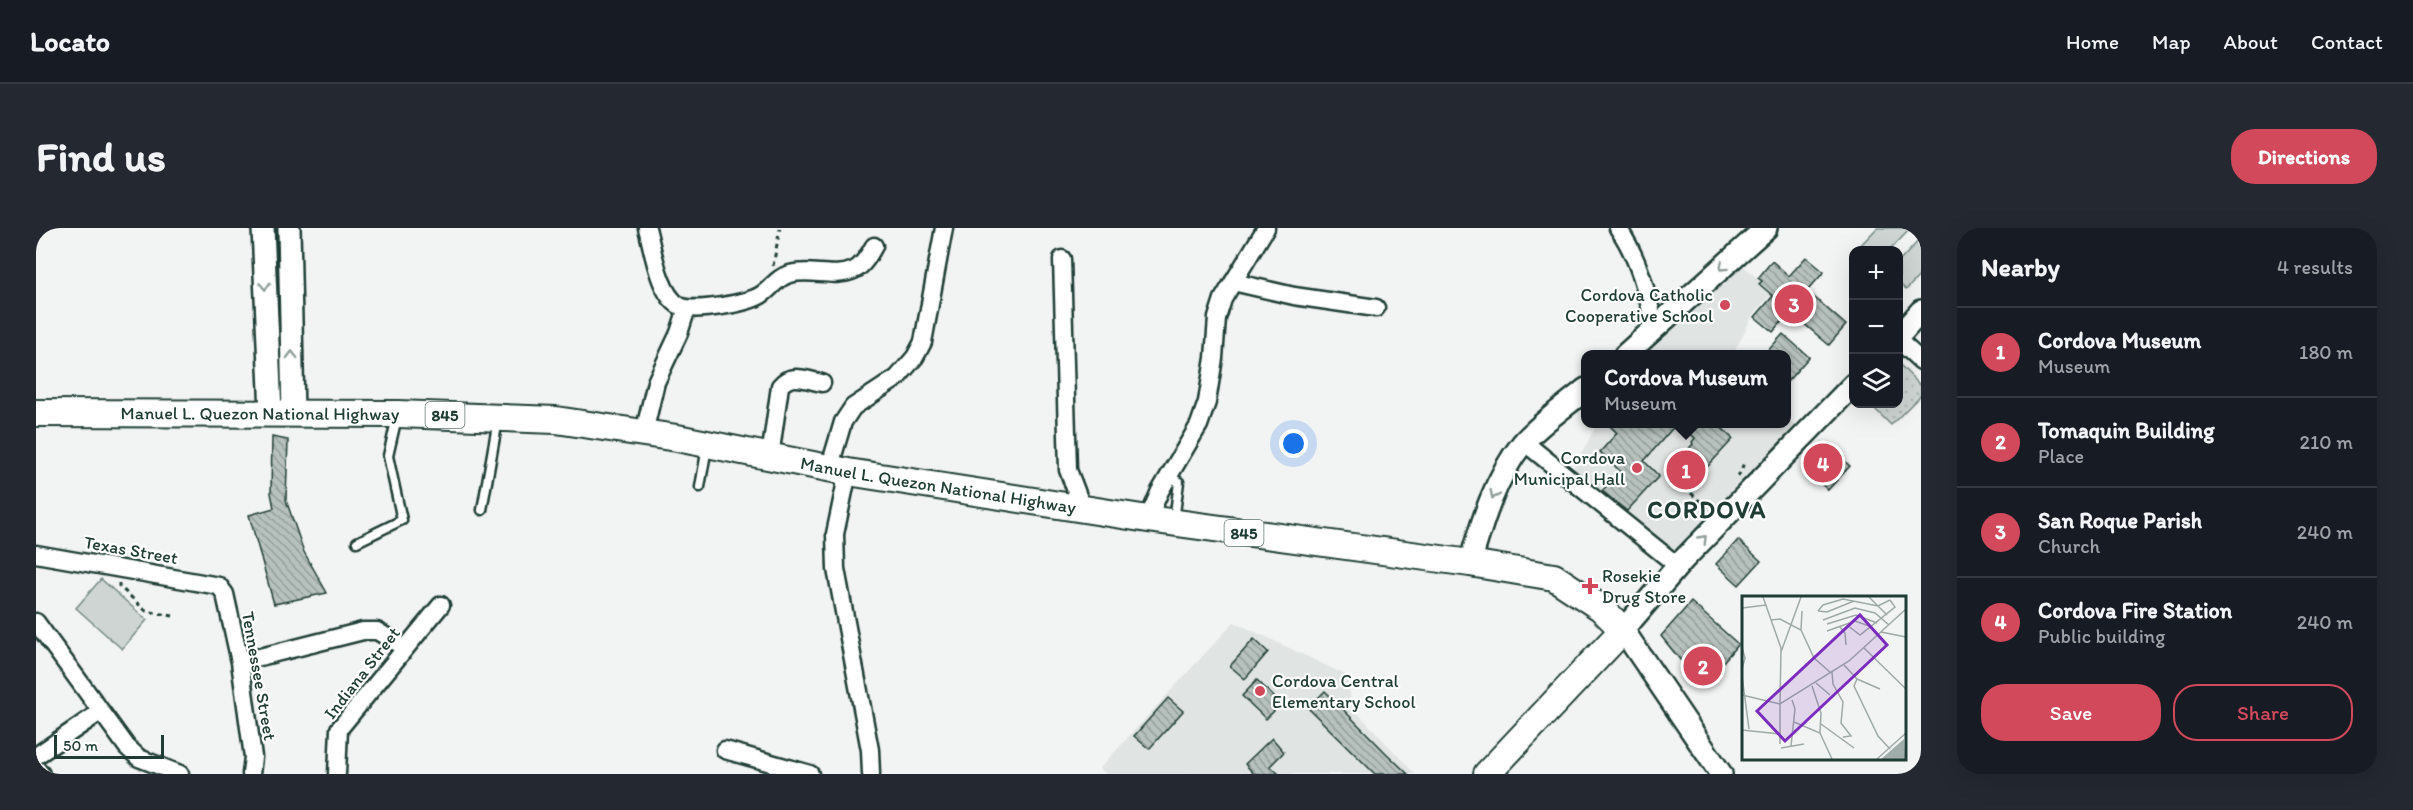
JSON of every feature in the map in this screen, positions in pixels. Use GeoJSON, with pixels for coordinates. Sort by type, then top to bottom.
{"type":"FeatureCollection","features":[{"type":"Feature","properties":{"kind":"main road","name":"Manuel L. Quezon National Highway"},"geometry":{"type":"LineString","coordinates":[[36,413],[398,414],[556,420],[708,444],[839,470],[1083,509],[1470,563],[1554,577],[1601,608],[1623,630]]}},
{"type":"Feature","properties":{"kind":"main road"},"geometry":{"type":"LineString","coordinates":[[1487,774],[1623,630]]}},
{"type":"Feature","properties":{"kind":"street"},"geometry":{"type":"LineString","coordinates":[[263,228],[282,413]]}},
{"type":"Feature","properties":{"kind":"street"},"geometry":{"type":"LineString","coordinates":[[282,413],[289,228]]}},
{"type":"Feature","properties":{"kind":"street"},"geometry":{"type":"LineString","coordinates":[[647,228],[658,274],[667,293],[679,306],[687,308],[735,305],[761,295],[780,277],[793,273],[843,273],[855,270],[863,264],[874,246]]}},
{"type":"Feature","properties":{"kind":"street"},"geometry":{"type":"LineString","coordinates":[[871,774],[870,750],[836,569],[835,534],[843,422],[853,407],[897,378],[915,357],[923,342],[944,228]]}},
{"type":"Feature","properties":{"kind":"street"},"geometry":{"type":"LineString","coordinates":[[1148,519],[1160,490],[1199,425],[1207,402],[1215,358],[1217,318],[1223,299],[1266,228]]}},
{"type":"Feature","properties":{"kind":"street"},"geometry":{"type":"LineString","coordinates":[[1618,228],[1630,244],[1642,277],[1655,328]]}},
{"type":"Feature","properties":{"kind":"street"},"geometry":{"type":"LineString","coordinates":[[1630,350],[1766,228]]}},
{"type":"Feature","properties":{"kind":"street"},"geometry":{"type":"LineString","coordinates":[[1062,259],[1068,470],[1083,509]]}},
{"type":"Feature","properties":{"kind":"street"},"geometry":{"type":"LineString","coordinates":[[1233,282],[1294,296],[1377,308]]}},
{"type":"Feature","properties":{"kind":"street"},"geometry":{"type":"LineString","coordinates":[[645,433],[656,382],[679,333],[687,308]]}},
{"type":"Feature","properties":{"kind":"street"},"geometry":{"type":"LineString","coordinates":[[1903,333],[1921,311]]}},
{"type":"Feature","properties":{"kind":"street"},"geometry":{"type":"LineString","coordinates":[[1903,342],[1921,361]]}},
{"type":"Feature","properties":{"kind":"street"},"geometry":{"type":"LineString","coordinates":[[770,457],[780,386],[786,379],[793,377],[822,383]]}},
{"type":"Feature","properties":{"kind":"street"},"geometry":{"type":"LineString","coordinates":[[1722,774],[1623,630],[1678,566],[1849,389]]}},
{"type":"Feature","properties":{"kind":"street"},"geometry":{"type":"LineString","coordinates":[[1470,563],[1485,513],[1509,463],[1524,442],[1581,393]]}},
{"type":"Feature","properties":{"kind":"street"},"geometry":{"type":"LineString","coordinates":[[1524,442],[1678,566]]}},
{"type":"Feature","properties":{"kind":"street","name":"Texas Street"},"geometry":{"type":"LineString","coordinates":[[36,554],[219,586]]}},
{"type":"Feature","properties":{"kind":"street","name":"Tennessee Street"},"geometry":{"type":"LineString","coordinates":[[219,586],[225,594],[240,662],[253,757],[251,774]]}},
{"type":"Feature","properties":{"kind":"street","name":"Indiana Street"},"geometry":{"type":"LineString","coordinates":[[336,774],[339,729],[441,605]]}},
{"type":"Feature","properties":{"kind":"street"},"geometry":{"type":"LineString","coordinates":[[36,622],[127,747],[139,758],[180,774]]}},
{"type":"Feature","properties":{"kind":"street"},"geometry":{"type":"LineString","coordinates":[[240,662],[363,631],[377,631],[405,648]]}},
{"type":"Feature","properties":{"kind":"street"},"geometry":{"type":"LineString","coordinates":[[36,756],[100,712]]}},
{"type":"Feature","properties":{"kind":"street"},"geometry":{"type":"LineString","coordinates":[[725,750],[807,774]]}},
{"type":"Feature","properties":{"kind":"street"},"geometry":{"type":"LineString","coordinates":[[36,768],[40,774]]}},
{"type":"Feature","properties":{"kind":"lane"},"geometry":{"type":"LineString","coordinates":[[357,542],[402,520],[388,456],[398,414]]}},
{"type":"Feature","properties":{"kind":"lane"},"geometry":{"type":"LineString","coordinates":[[482,510],[498,417]]}},
{"type":"Feature","properties":{"kind":"lane"},"geometry":{"type":"LineString","coordinates":[[700,488],[708,444]]}},
{"type":"Feature","properties":{"kind":"lane"},"geometry":{"type":"LineString","coordinates":[[1169,476],[1179,482],[1174,522]]}},
{"type":"Feature","properties":{"kind":"path"},"geometry":{"type":"LineString","coordinates":[[771,285],[780,228]]}},
{"type":"Feature","properties":{"kind":"path"},"geometry":{"type":"LineString","coordinates":[[1691,493],[1721,521]]}},
{"type":"Feature","properties":{"kind":"path"},"geometry":{"type":"LineString","coordinates":[[118,568],[119,586],[146,611],[173,616]]}},
{"type":"Feature","properties":{"kind":"shaded area"},"geometry":{"type":"Polygon","coordinates":[[[1877,228],[1911,228],[1894,246],[1860,246],[1877,228]]]}},
{"type":"Feature","properties":{"kind":"shaded area"},"geometry":{"type":"Polygon","coordinates":[[[1921,238],[1921,274],[1906,290],[1903,287],[1903,258],[1921,238]]]}},
{"type":"Feature","properties":{"kind":"shaded area","name":"Cordova Catholic Cooperative School"},"geometry":{"type":"Polygon","coordinates":[[[1739,262],[1760,281],[1758,285],[1770,295],[1753,315],[1735,350],[1641,350],[1739,262]]]}},
{"type":"Feature","properties":{"kind":"shaded area"},"geometry":{"type":"Polygon","coordinates":[[[1903,368],[1921,386],[1921,395],[1891,425],[1874,408],[1903,408],[1903,368]]]}},
{"type":"Feature","properties":{"kind":"shaded area"},"geometry":{"type":"Polygon","coordinates":[[[1791,422],[1796,426],[1766,462],[1675,558],[1571,473],[1595,428],[1791,428],[1791,422]]]}},
{"type":"Feature","properties":{"kind":"shaded area"},"geometry":{"type":"Polygon","coordinates":[[[101,579],[147,620],[122,649],[76,608],[101,579]]]}},
{"type":"Feature","properties":{"kind":"shaded area","name":"Cordova Central Elementary School"},"geometry":{"type":"Polygon","coordinates":[[[1234,622],[1348,676],[1351,706],[1415,774],[1106,774],[1100,768],[1234,622]]]}},
{"type":"Feature","properties":{"kind":"building"},"geometry":{"type":"Polygon","coordinates":[[[1806,257],[1824,272],[1807,291],[1846,325],[1829,345],[1790,312],[1773,332],[1755,317],[1773,296],[1759,284],[1762,281],[1758,278],[1772,261],[1789,276],[1806,257]]]}},
{"type":"Feature","properties":{"kind":"building"},"geometry":{"type":"Polygon","coordinates":[[[1783,334],[1809,357],[1791,377],[1791,350],[1769,350],[1783,334]]]}},
{"type":"Feature","properties":{"kind":"building","name":"Cordova Municipal Hall"},"geometry":{"type":"Polygon","coordinates":[[[1612,428],[1673,428],[1644,461],[1659,476],[1627,511],[1602,491],[1620,471],[1600,452],[1617,433],[1612,428]]]}},
{"type":"Feature","properties":{"kind":"building"},"geometry":{"type":"Polygon","coordinates":[[[1684,428],[1722,428],[1733,439],[1684,492],[1665,474],[1693,444],[1695,438],[1684,428]]]}},
{"type":"Feature","properties":{"kind":"building"},"geometry":{"type":"Polygon","coordinates":[[[272,437],[288,440],[286,500],[304,552],[327,593],[274,604],[249,515],[274,508],[271,493],[272,437]]]}},
{"type":"Feature","properties":{"kind":"building"},"geometry":{"type":"Polygon","coordinates":[[[1834,452],[1850,466],[1828,490],[1812,476],[1834,452]]]}},
{"type":"Feature","properties":{"kind":"building"},"geometry":{"type":"Polygon","coordinates":[[[1738,540],[1761,561],[1739,585],[1716,564],[1738,540]]]}},
{"type":"Feature","properties":{"kind":"building"},"geometry":{"type":"Polygon","coordinates":[[[1691,602],[1738,644],[1702,687],[1661,636],[1691,602]]]}},
{"type":"Feature","properties":{"kind":"building"},"geometry":{"type":"Polygon","coordinates":[[[1254,639],[1268,652],[1245,679],[1230,666],[1254,639]]]}},
{"type":"Feature","properties":{"kind":"building"},"geometry":{"type":"Polygon","coordinates":[[[1257,680],[1281,704],[1266,719],[1242,696],[1257,680]]]}},
{"type":"Feature","properties":{"kind":"building"},"geometry":{"type":"Polygon","coordinates":[[[1325,691],[1408,774],[1375,774],[1308,708],[1325,691]]]}},
{"type":"Feature","properties":{"kind":"building"},"geometry":{"type":"Polygon","coordinates":[[[1168,698],[1183,711],[1149,749],[1134,736],[1168,698]]]}},
{"type":"Feature","properties":{"kind":"building"},"geometry":{"type":"Polygon","coordinates":[[[1272,738],[1284,752],[1270,766],[1279,774],[1254,774],[1245,764],[1272,738]]]}},
{"type":"Feature","properties":{"kind":"place","name":"San Roque Parish"},"geometry":{"type":"Point","coordinates":[1794,304]}},
{"type":"Feature","properties":{"kind":"place","name":"Cordova Catholic Cooperative School"},"geometry":{"type":"Point","coordinates":[1725,305]}},
{"type":"Feature","properties":{"kind":"place","name":"Cordova Fire Station"},"geometry":{"type":"Point","coordinates":[1823,463]}},
{"type":"Feature","properties":{"kind":"place","name":"Cordova Municipal Hall"},"geometry":{"type":"Point","coordinates":[1637,468]}},
{"type":"Feature","properties":{"kind":"place","name":"Cordova Museum"},"geometry":{"type":"Point","coordinates":[1686,470]}},
{"type":"Feature","properties":{"kind":"place","name":"Rosekie Drug Store"},"geometry":{"type":"Point","coordinates":[1590,586]}},
{"type":"Feature","properties":{"kind":"place","name":"Tomaquin Building"},"geometry":{"type":"Point","coordinates":[1703,666]}},
{"type":"Feature","properties":{"kind":"place","name":"Cordova Central Elementary School"},"geometry":{"type":"Point","coordinates":[1260,691]}},
{"type":"Feature","properties":{"kind":"district","name":"CORDOVA"},"geometry":{"type":"Point","coordinates":[1707,510]}}]}
